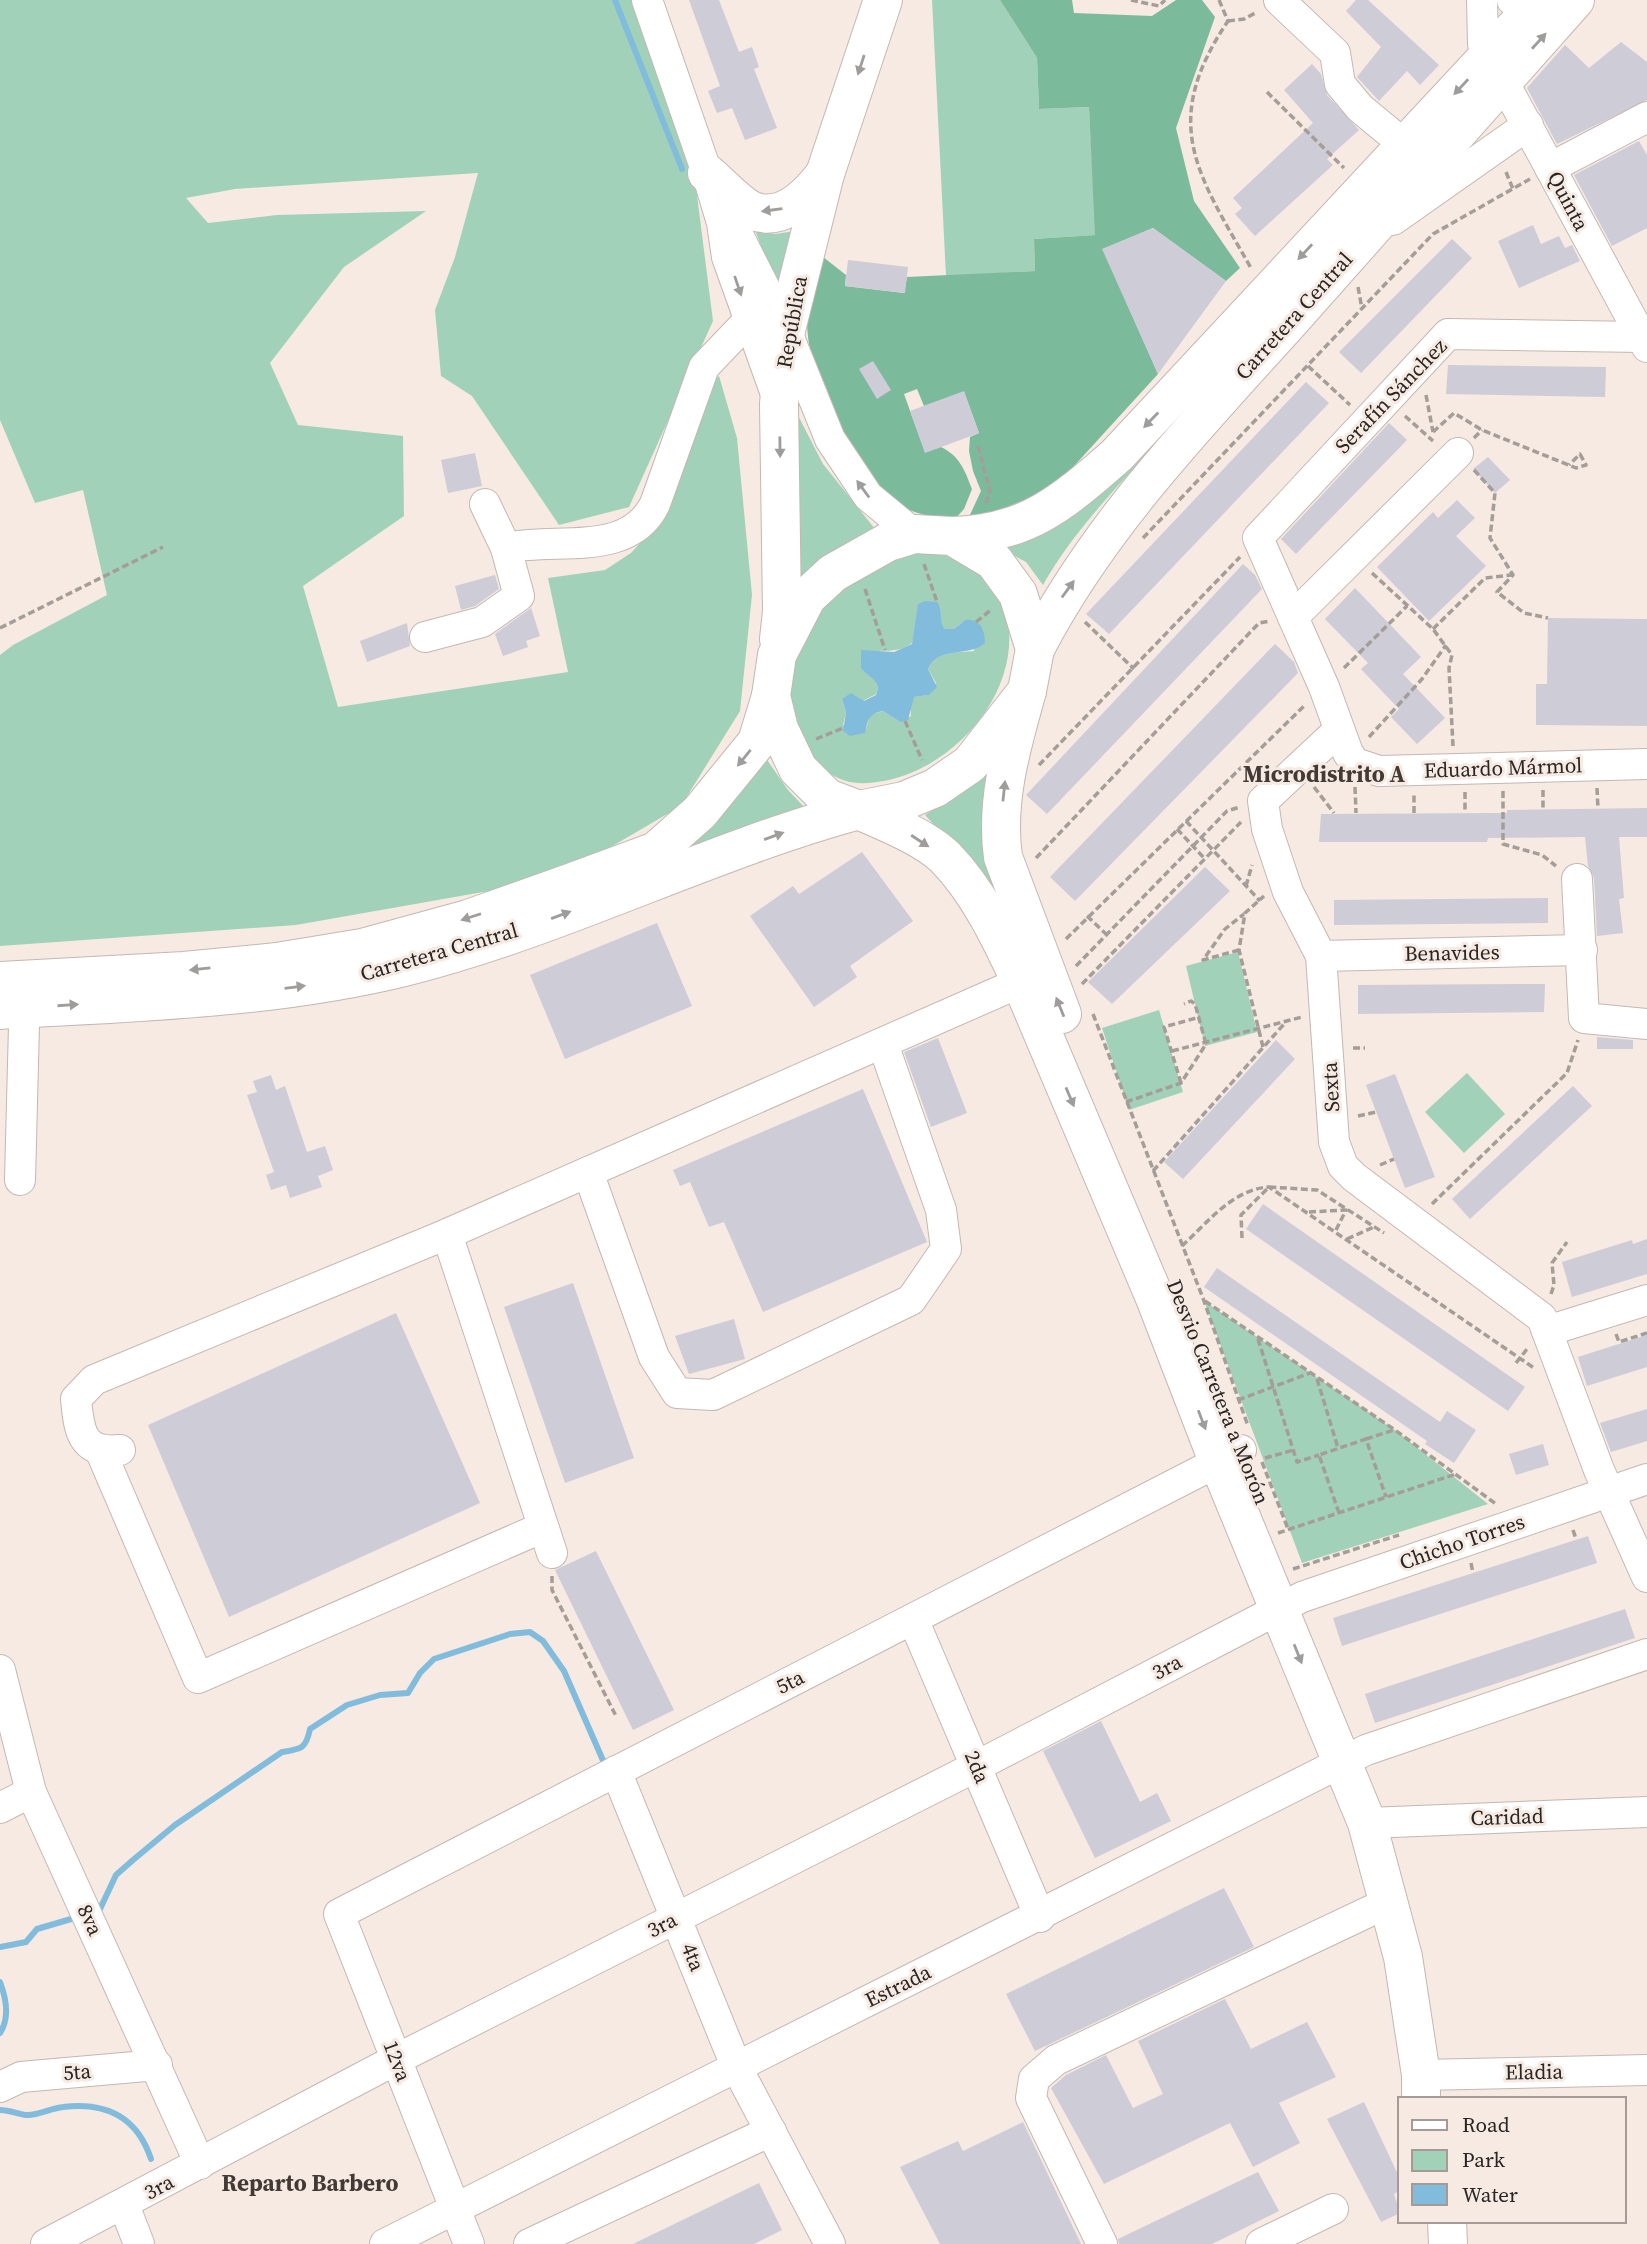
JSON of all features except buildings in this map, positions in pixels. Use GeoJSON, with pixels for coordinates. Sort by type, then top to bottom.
{"type":"FeatureCollection","features":[{"type":"Feature","properties":{"kind":"main road","name":"República"},"geometry":{"type":"LineString","coordinates":[[771,696],[782,611],[779,404],[786,330],[825,174],[883,0]]}},
{"type":"Feature","properties":{"kind":"main road","name":"Carretera Central"},"geometry":{"type":"LineString","coordinates":[[964,536],[1021,524],[1058,506],[1117,455],[1491,57],[1575,0]]}},
{"type":"Feature","properties":{"kind":"main road","name":"Carretera Central"},"geometry":{"type":"LineString","coordinates":[[1035,649],[1061,599],[1119,518],[1185,438],[1360,242],[1530,1]]}},
{"type":"Feature","properties":{"kind":"main road"},"geometry":{"type":"LineString","coordinates":[[707,173],[751,211],[773,212],[799,203],[825,174]]}},
{"type":"Feature","properties":{"kind":"main road"},"geometry":{"type":"LineString","coordinates":[[777,655],[807,597],[856,558],[888,542],[914,534],[964,536],[994,561],[1018,594],[1035,649]]}},
{"type":"Feature","properties":{"kind":"main road","name":"Desvio Carretera a Morón"},"geometry":{"type":"LineString","coordinates":[[1035,649],[1005,782],[1000,831],[1003,857],[1053,970],[1237,1449],[1290,1602],[1380,1821],[1427,1954],[1433,2087]]}},
{"type":"Feature","properties":{"kind":"main road","name":"Carretera Central"},"geometry":{"type":"LineString","coordinates":[[13,995],[302,987],[405,966],[495,939],[806,824],[904,801],[935,788],[970,764],[1027,691]]}},
{"type":"Feature","properties":{"kind":"main road","name":"Carretera Central"},"geometry":{"type":"LineString","coordinates":[[13,995],[277,962],[362,948],[468,919],[656,851],[700,812],[757,742],[771,696]]}},
{"type":"Feature","properties":{"kind":"main road","name":"Desvio Carretera a Morón"},"geometry":{"type":"LineString","coordinates":[[771,696],[779,729],[798,769],[827,798],[911,835],[944,856],[972,890],[1003,942],[1053,970]]}},
{"type":"Feature","properties":{"kind":"main road","name":"Desvio Carretera a Morón"},"geometry":{"type":"LineString","coordinates":[[1237,1449],[1282,1531],[1290,1602]]}},
{"type":"Feature","properties":{"kind":"main road","name":"Desvio Carretera a Morón"},"geometry":{"type":"LineString","coordinates":[[1380,1821],[1389,1902],[1433,2087]]}},
{"type":"Feature","properties":{"kind":"main road"},"geometry":{"type":"LineString","coordinates":[[1421,2223],[1421,2244]]}},
{"type":"Feature","properties":{"kind":"main road"},"geometry":{"type":"LineString","coordinates":[[1447,2223],[1448,2244]]}},
{"type":"Feature","properties":{"kind":"street"},"geometry":{"type":"LineString","coordinates":[[647,0],[707,173],[722,223],[727,257],[779,404]]}},
{"type":"Feature","properties":{"kind":"street","name":"Quinta"},"geometry":{"type":"LineString","coordinates":[[1462,0],[1465,16],[1491,57],[1644,342]]}},
{"type":"Feature","properties":{"kind":"street"},"geometry":{"type":"LineString","coordinates":[[1482,0],[1491,57]]}},
{"type":"Feature","properties":{"kind":"street"},"geometry":{"type":"LineString","coordinates":[[1272,4],[1335,53],[1340,84],[1360,108],[1406,146]]}},
{"type":"Feature","properties":{"kind":"street"},"geometry":{"type":"LineString","coordinates":[[1550,168],[1647,117]]}},
{"type":"Feature","properties":{"kind":"street"},"geometry":{"type":"LineString","coordinates":[[1360,242],[1528,125]]}},
{"type":"Feature","properties":{"kind":"street"},"geometry":{"type":"LineString","coordinates":[[707,173],[786,330],[830,439],[868,496],[914,534]]}},
{"type":"Feature","properties":{"kind":"street"},"geometry":{"type":"LineString","coordinates":[[506,548],[529,544],[610,540],[637,530],[647,520],[654,504],[705,367],[749,320]]}},
{"type":"Feature","properties":{"kind":"street","name":"Serafín Sánchez"},"geometry":{"type":"LineString","coordinates":[[1258,538],[1448,334],[1644,342]]}},
{"type":"Feature","properties":{"kind":"street"},"geometry":{"type":"LineString","coordinates":[[1293,617],[1458,453]]}},
{"type":"Feature","properties":{"kind":"street"},"geometry":{"type":"LineString","coordinates":[[425,637],[482,622],[519,596],[506,548],[485,504]]}},
{"type":"Feature","properties":{"kind":"street"},"geometry":{"type":"LineString","coordinates":[[1258,538],[1324,687],[1348,753],[1355,763]]}},
{"type":"Feature","properties":{"kind":"street"},"geometry":{"type":"LineString","coordinates":[[1262,801],[1339,730]]}},
{"type":"Feature","properties":{"kind":"street","name":"Eduardo Mármol"},"geometry":{"type":"LineString","coordinates":[[1355,763],[1378,771],[1647,764]]}},
{"type":"Feature","properties":{"kind":"street","name":"Sexta"},"geometry":{"type":"LineString","coordinates":[[1262,801],[1267,828],[1288,892],[1321,956],[1334,1142],[1343,1166],[1542,1318],[1609,1492],[1644,1565]]}},
{"type":"Feature","properties":{"kind":"street"},"geometry":{"type":"LineString","coordinates":[[1577,879],[1584,1018],[1647,1024]]}},
{"type":"Feature","properties":{"kind":"street","name":"Benavides"},"geometry":{"type":"LineString","coordinates":[[1321,956],[1582,950]]}},
{"type":"Feature","properties":{"kind":"street"},"geometry":{"type":"LineString","coordinates":[[447,1234],[547,1541],[198,1678],[111,1451],[89,1446],[78,1425],[76,1399],[94,1380],[447,1234],[1053,970]]}},
{"type":"Feature","properties":{"kind":"street"},"geometry":{"type":"LineString","coordinates":[[13,995],[20,1180]]}},
{"type":"Feature","properties":{"kind":"street"},"geometry":{"type":"LineString","coordinates":[[588,1172],[654,1357],[677,1393],[713,1395],[912,1300],[946,1250],[941,1210],[883,1044]]}},
{"type":"Feature","properties":{"kind":"street"},"geometry":{"type":"LineString","coordinates":[[1548,1331],[1647,1300]]}},
{"type":"Feature","properties":{"kind":"street","name":"5ta"},"geometry":{"type":"LineString","coordinates":[[339,1914],[1237,1449]]}},
{"type":"Feature","properties":{"kind":"street","name":"Chicho Torres"},"geometry":{"type":"LineString","coordinates":[[1290,1602],[1647,1479]]}},
{"type":"Feature","properties":{"kind":"street","name":"3ra"},"geometry":{"type":"LineString","coordinates":[[46,2244],[397,2059],[977,1766],[1290,1602]]}},
{"type":"Feature","properties":{"kind":"street","name":"2da"},"geometry":{"type":"LineString","coordinates":[[913,1619],[1040,1917]]}},
{"type":"Feature","properties":{"kind":"street","name":"Estrada"},"geometry":{"type":"LineString","coordinates":[[385,2244],[1354,1757],[1647,1654]]}},
{"type":"Feature","properties":{"kind":"street","name":"8va"},"geometry":{"type":"LineString","coordinates":[[0,1670],[31,1792],[200,2164]]}},
{"type":"Feature","properties":{"kind":"street","name":"4ta"},"geometry":{"type":"LineString","coordinates":[[616,1771],[736,2066],[825,2243]]}},
{"type":"Feature","properties":{"kind":"street"},"geometry":{"type":"LineString","coordinates":[[0,1808],[31,1792]]}},
{"type":"Feature","properties":{"kind":"street","name":"Caridad"},"geometry":{"type":"LineString","coordinates":[[1380,1821],[1647,1812]]}},
{"type":"Feature","properties":{"kind":"street"},"geometry":{"type":"LineString","coordinates":[[1102,2244],[1031,2098],[1034,2079],[1056,2060],[1389,1902]]}},
{"type":"Feature","properties":{"kind":"street","name":"12va"},"geometry":{"type":"LineString","coordinates":[[339,1914],[469,2244]]}},
{"type":"Feature","properties":{"kind":"street","name":"5ta"},"geometry":{"type":"LineString","coordinates":[[0,2087],[20,2077],[157,2065]]}},
{"type":"Feature","properties":{"kind":"street","name":"Eladia"},"geometry":{"type":"LineString","coordinates":[[1433,2087],[1647,2070]]}},
{"type":"Feature","properties":{"kind":"street"},"geometry":{"type":"LineString","coordinates":[[529,2244],[771,2131]]}},
{"type":"Feature","properties":{"kind":"street"},"geometry":{"type":"LineString","coordinates":[[124,2205],[139,2244]]}},
{"type":"Feature","properties":{"kind":"street"},"geometry":{"type":"LineString","coordinates":[[1261,2244],[1333,2209]]}},
{"type":"Feature","properties":{"kind":"path"},"geometry":{"type":"LineString","coordinates":[[1131,0],[1159,6],[1165,0]]}},
{"type":"Feature","properties":{"kind":"path"},"geometry":{"type":"LineString","coordinates":[[1219,0],[1228,21]]}},
{"type":"Feature","properties":{"kind":"path"},"geometry":{"type":"LineString","coordinates":[[1266,295],[1203,184],[1188,117],[1206,54],[1228,21],[1244,19],[1272,4]]}},
{"type":"Feature","properties":{"kind":"path"},"geometry":{"type":"LineString","coordinates":[[1267,92],[1343,166],[1360,194]]}},
{"type":"Feature","properties":{"kind":"path"},"geometry":{"type":"LineString","coordinates":[[1136,546],[1433,234],[1550,168]]}},
{"type":"Feature","properties":{"kind":"path"},"geometry":{"type":"LineString","coordinates":[[1308,366],[1440,447],[1433,432],[1426,401],[1424,358]]}},
{"type":"Feature","properties":{"kind":"path"},"geometry":{"type":"LineString","coordinates":[[1433,432],[1454,413],[1482,430],[1576,468],[1586,465],[1580,454],[1569,465]]}},
{"type":"Feature","properties":{"kind":"path"},"geometry":{"type":"LineString","coordinates":[[1482,430],[1458,453],[1496,493],[1490,538],[1513,575]]}},
{"type":"Feature","properties":{"kind":"path"},"geometry":{"type":"LineString","coordinates":[[964,536],[990,491],[978,446]]}},
{"type":"Feature","properties":{"kind":"path"},"geometry":{"type":"LineString","coordinates":[[914,534],[937,602]]}},
{"type":"Feature","properties":{"kind":"path"},"geometry":{"type":"LineString","coordinates":[[1005,782],[1029,775],[1258,538]]}},
{"type":"Feature","properties":{"kind":"path"},"geometry":{"type":"LineString","coordinates":[[0,628],[163,547]]}},
{"type":"Feature","properties":{"kind":"path"},"geometry":{"type":"LineString","coordinates":[[1354,557],[1433,629],[1452,655],[1449,668],[1454,769]]}},
{"type":"Feature","properties":{"kind":"path"},"geometry":{"type":"LineString","coordinates":[[856,558],[884,650]]}},
{"type":"Feature","properties":{"kind":"path"},"geometry":{"type":"LineString","coordinates":[[1513,575],[1497,592],[1524,612],[1548,618]]}},
{"type":"Feature","properties":{"kind":"path"},"geometry":{"type":"LineString","coordinates":[[1433,629],[1485,578],[1513,575]]}},
{"type":"Feature","properties":{"kind":"path"},"geometry":{"type":"LineString","coordinates":[[1061,599],[1134,669]]}},
{"type":"Feature","properties":{"kind":"path"},"geometry":{"type":"LineString","coordinates":[[1059,930],[1063,942],[1407,606]]}},
{"type":"Feature","properties":{"kind":"path"},"geometry":{"type":"LineString","coordinates":[[1028,852],[1031,862],[1259,623],[1293,617]]}},
{"type":"Feature","properties":{"kind":"path"},"geometry":{"type":"LineString","coordinates":[[1355,763],[1366,740],[1422,678],[1446,645]]}},
{"type":"Feature","properties":{"kind":"path"},"geometry":{"type":"LineString","coordinates":[[905,722],[935,788]]}},
{"type":"Feature","properties":{"kind":"path"},"geometry":{"type":"LineString","coordinates":[[1502,768],[1503,844],[1542,855],[1552,860],[1563,875],[1577,879]]}},
{"type":"Feature","properties":{"kind":"path"},"geometry":{"type":"LineString","coordinates":[[1313,785],[1334,813]]}},
{"type":"Feature","properties":{"kind":"path"},"geometry":{"type":"LineString","coordinates":[[1086,997],[1081,984],[1053,970],[1107,934],[1227,811],[1262,801]]}},
{"type":"Feature","properties":{"kind":"path"},"geometry":{"type":"LineString","coordinates":[[1081,984],[1262,801]]}},
{"type":"Feature","properties":{"kind":"path"},"geometry":{"type":"LineString","coordinates":[[1186,821],[1260,901]]}},
{"type":"Feature","properties":{"kind":"path"},"geometry":{"type":"LineString","coordinates":[[1177,829],[1205,859]]}},
{"type":"Feature","properties":{"kind":"path"},"geometry":{"type":"LineString","coordinates":[[1239,950],[1203,960],[1225,929],[1265,896],[1288,892]]}},
{"type":"Feature","properties":{"kind":"path"},"geometry":{"type":"LineString","coordinates":[[1245,913],[1239,950],[1263,1047]]}},
{"type":"Feature","properties":{"kind":"path"},"geometry":{"type":"LineString","coordinates":[[1087,916],[1107,934]]}},
{"type":"Feature","properties":{"kind":"path"},"geometry":{"type":"LineString","coordinates":[[1126,1102],[1181,1083],[1206,1044],[1195,1003],[1191,1001],[1184,1004]]}},
{"type":"Feature","properties":{"kind":"path"},"geometry":{"type":"LineString","coordinates":[[1172,1051],[1285,1023],[1326,1007]]}},
{"type":"Feature","properties":{"kind":"path"},"geometry":{"type":"LineString","coordinates":[[1091,1010],[1204,1301],[1238,1400],[1237,1449]]}},
{"type":"Feature","properties":{"kind":"path"},"geometry":{"type":"LineString","coordinates":[[1181,1083],[1164,1027],[1200,1017]]}},
{"type":"Feature","properties":{"kind":"path"},"geometry":{"type":"LineString","coordinates":[[1182,1245],[1239,1194],[1252,1188],[1317,1190],[1384,1233],[1414,1222],[1567,1073],[1584,1018]]}},
{"type":"Feature","properties":{"kind":"path"},"geometry":{"type":"LineString","coordinates":[[1153,1171],[1285,1023]]}},
{"type":"Feature","properties":{"kind":"path"},"geometry":{"type":"LineString","coordinates":[[1269,1187],[1543,1373]]}},
{"type":"Feature","properties":{"kind":"path"},"geometry":{"type":"LineString","coordinates":[[1242,1238],[1241,1215],[1269,1187]]}},
{"type":"Feature","properties":{"kind":"path"},"geometry":{"type":"LineString","coordinates":[[1307,1212],[1346,1210]]}},
{"type":"Feature","properties":{"kind":"path"},"geometry":{"type":"LineString","coordinates":[[1335,1232],[1346,1210]]}},
{"type":"Feature","properties":{"kind":"path"},"geometry":{"type":"LineString","coordinates":[[1347,1240],[1374,1227]]}},
{"type":"Feature","properties":{"kind":"path"},"geometry":{"type":"LineString","coordinates":[[1204,1301],[1395,1430],[1496,1504]]}},
{"type":"Feature","properties":{"kind":"path"},"geometry":{"type":"LineString","coordinates":[[1619,1342],[1647,1334]]}},
{"type":"Feature","properties":{"kind":"path"},"geometry":{"type":"LineString","coordinates":[[1257,1337],[1297,1462],[1395,1430]]}},
{"type":"Feature","properties":{"kind":"path"},"geometry":{"type":"LineString","coordinates":[[1238,1400],[1310,1373]]}},
{"type":"Feature","properties":{"kind":"path"},"geometry":{"type":"LineString","coordinates":[[1316,1377],[1338,1448]]}},
{"type":"Feature","properties":{"kind":"path"},"geometry":{"type":"LineString","coordinates":[[1366,1439],[1386,1497]]}},
{"type":"Feature","properties":{"kind":"path"},"geometry":{"type":"LineString","coordinates":[[1294,1450],[1261,1458],[1282,1531],[1455,1475]]}},
{"type":"Feature","properties":{"kind":"path"},"geometry":{"type":"LineString","coordinates":[[1319,1455],[1339,1513]]}},
{"type":"Feature","properties":{"kind":"path"},"geometry":{"type":"LineString","coordinates":[[547,1541],[552,1590],[617,1718]]}},
{"type":"Feature","properties":{"kind":"green space"},"geometry":{"type":"Polygon","coordinates":[[[0,0],[632,0],[694,172],[713,321],[629,507],[559,525],[472,396],[441,376],[435,310],[455,257],[478,173],[235,189],[186,198],[208,223],[277,215],[426,211],[344,267],[270,363],[298,425],[403,436],[404,516],[303,586],[338,707],[568,672],[548,578],[605,570],[631,553],[652,530],[702,389],[719,376],[737,438],[752,595],[740,711],[681,806],[556,879],[296,925],[0,946],[0,655],[13,645],[107,595],[83,490],[35,503],[0,420],[0,0]]]}},
{"type":"Feature","properties":{"kind":"green space"},"geometry":{"type":"Polygon","coordinates":[[[932,0],[1000,0],[1037,58],[1039,109],[1089,107],[1096,235],[1034,239],[1035,271],[946,276],[932,0]]]}},
{"type":"Feature","properties":{"kind":"green space"},"geometry":{"type":"Polygon","coordinates":[[[1000,0],[1072,0],[1074,13],[1152,16],[1176,0],[1202,0],[1215,17],[1176,128],[1194,201],[1240,268],[1226,281],[1153,228],[1103,249],[1158,374],[1053,489],[1020,507],[969,517],[981,491],[969,451],[970,437],[979,433],[964,392],[924,406],[917,389],[904,394],[925,452],[941,447],[948,451],[961,465],[972,489],[964,509],[954,520],[917,513],[891,501],[869,480],[855,461],[821,391],[809,343],[808,305],[818,253],[846,275],[845,286],[904,293],[907,277],[1035,271],[1034,239],[1095,235],[1089,107],[1039,109],[1037,58],[1000,0]]]}},
{"type":"Feature","properties":{"kind":"green space"},"geometry":{"type":"Polygon","coordinates":[[[755,230],[775,234],[802,230],[782,301],[755,230]]]}},
{"type":"Feature","properties":{"kind":"green space"},"geometry":{"type":"Polygon","coordinates":[[[789,398],[823,464],[879,534],[797,596],[789,398]]]}},
{"type":"Feature","properties":{"kind":"green space"},"geometry":{"type":"Polygon","coordinates":[[[1166,422],[1172,427],[1086,522],[1043,585],[1026,562],[997,547],[1166,422]]]}},
{"type":"Feature","properties":{"kind":"green space"},"geometry":{"type":"Polygon","coordinates":[[[927,549],[964,562],[978,570],[995,586],[1006,610],[1009,638],[1006,666],[996,693],[982,717],[963,739],[940,757],[915,771],[889,780],[871,783],[848,782],[814,761],[799,738],[794,726],[790,698],[793,652],[818,609],[852,575],[877,563],[927,549]],[[940,606],[916,627],[912,643],[906,647],[862,653],[861,660],[876,680],[876,694],[863,701],[842,699],[846,712],[843,725],[866,729],[870,715],[883,711],[900,722],[911,716],[910,701],[914,697],[928,695],[936,683],[928,669],[932,663],[942,655],[974,651],[976,622],[965,620],[954,629],[945,629],[941,625],[940,606]]]}},
{"type":"Feature","properties":{"kind":"green space"},"geometry":{"type":"Polygon","coordinates":[[[765,757],[788,790],[807,810],[660,866],[765,757]]]}},
{"type":"Feature","properties":{"kind":"green space"},"geometry":{"type":"Polygon","coordinates":[[[987,775],[983,830],[994,891],[925,815],[987,775]]]}},
{"type":"Feature","properties":{"kind":"green space"},"geometry":{"type":"Polygon","coordinates":[[[1238,952],[1257,1032],[1205,1046],[1186,966],[1238,952]]]}},
{"type":"Feature","properties":{"kind":"green space"},"geometry":{"type":"Polygon","coordinates":[[[1159,1010],[1183,1092],[1129,1110],[1102,1028],[1159,1010]]]}},
{"type":"Feature","properties":{"kind":"green space"},"geometry":{"type":"Polygon","coordinates":[[[1467,1073],[1505,1114],[1464,1153],[1425,1112],[1467,1073]]]}},
{"type":"Feature","properties":{"kind":"green space"},"geometry":{"type":"Polygon","coordinates":[[[1204,1301],[1395,1430],[1488,1504],[1302,1563],[1204,1301]]]}},
{"type":"Feature","properties":{"kind":"water"},"geometry":{"type":"Polygon","coordinates":[[[925,601],[937,602],[945,629],[954,629],[965,620],[978,623],[983,629],[985,643],[970,650],[946,654],[933,662],[928,669],[937,687],[929,695],[914,697],[908,720],[900,722],[883,711],[878,712],[870,718],[865,733],[850,736],[843,731],[846,712],[842,699],[851,693],[864,701],[876,695],[877,690],[876,683],[861,668],[861,650],[894,652],[912,644],[918,604],[925,601]]]}},
{"type":"Feature","properties":{"kind":"waterway"},"geometry":{"type":"LineString","coordinates":[[615,0],[682,169]]}},
{"type":"Feature","properties":{"kind":"waterway"},"geometry":{"type":"LineString","coordinates":[[95,1911],[100,1909],[116,1875],[133,1860],[175,1825],[282,1752],[302,1747],[307,1741],[310,1729],[347,1705],[380,1695],[408,1693],[420,1673],[434,1659],[510,1634],[530,1632],[543,1641],[564,1671],[605,1765]]}},
{"type":"Feature","properties":{"kind":"waterway"},"geometry":{"type":"LineString","coordinates":[[0,1947],[26,1942],[37,1929],[78,1917]]}},
{"type":"Feature","properties":{"kind":"waterway"},"geometry":{"type":"LineString","coordinates":[[0,1982],[6,2008],[0,2033]]}},
{"type":"Feature","properties":{"kind":"waterway"},"geometry":{"type":"LineString","coordinates":[[0,2110],[26,2115],[63,2107],[79,2106],[106,2110],[118,2115],[138,2132],[151,2159]]}},
{"type":"Feature","properties":{"kind":"district","name":"Microdistrito A"},"geometry":{"type":"Point","coordinates":[1324,774]}},
{"type":"Feature","properties":{"kind":"district","name":"Reparto Barbero"},"geometry":{"type":"Point","coordinates":[310,2183]}}]}
